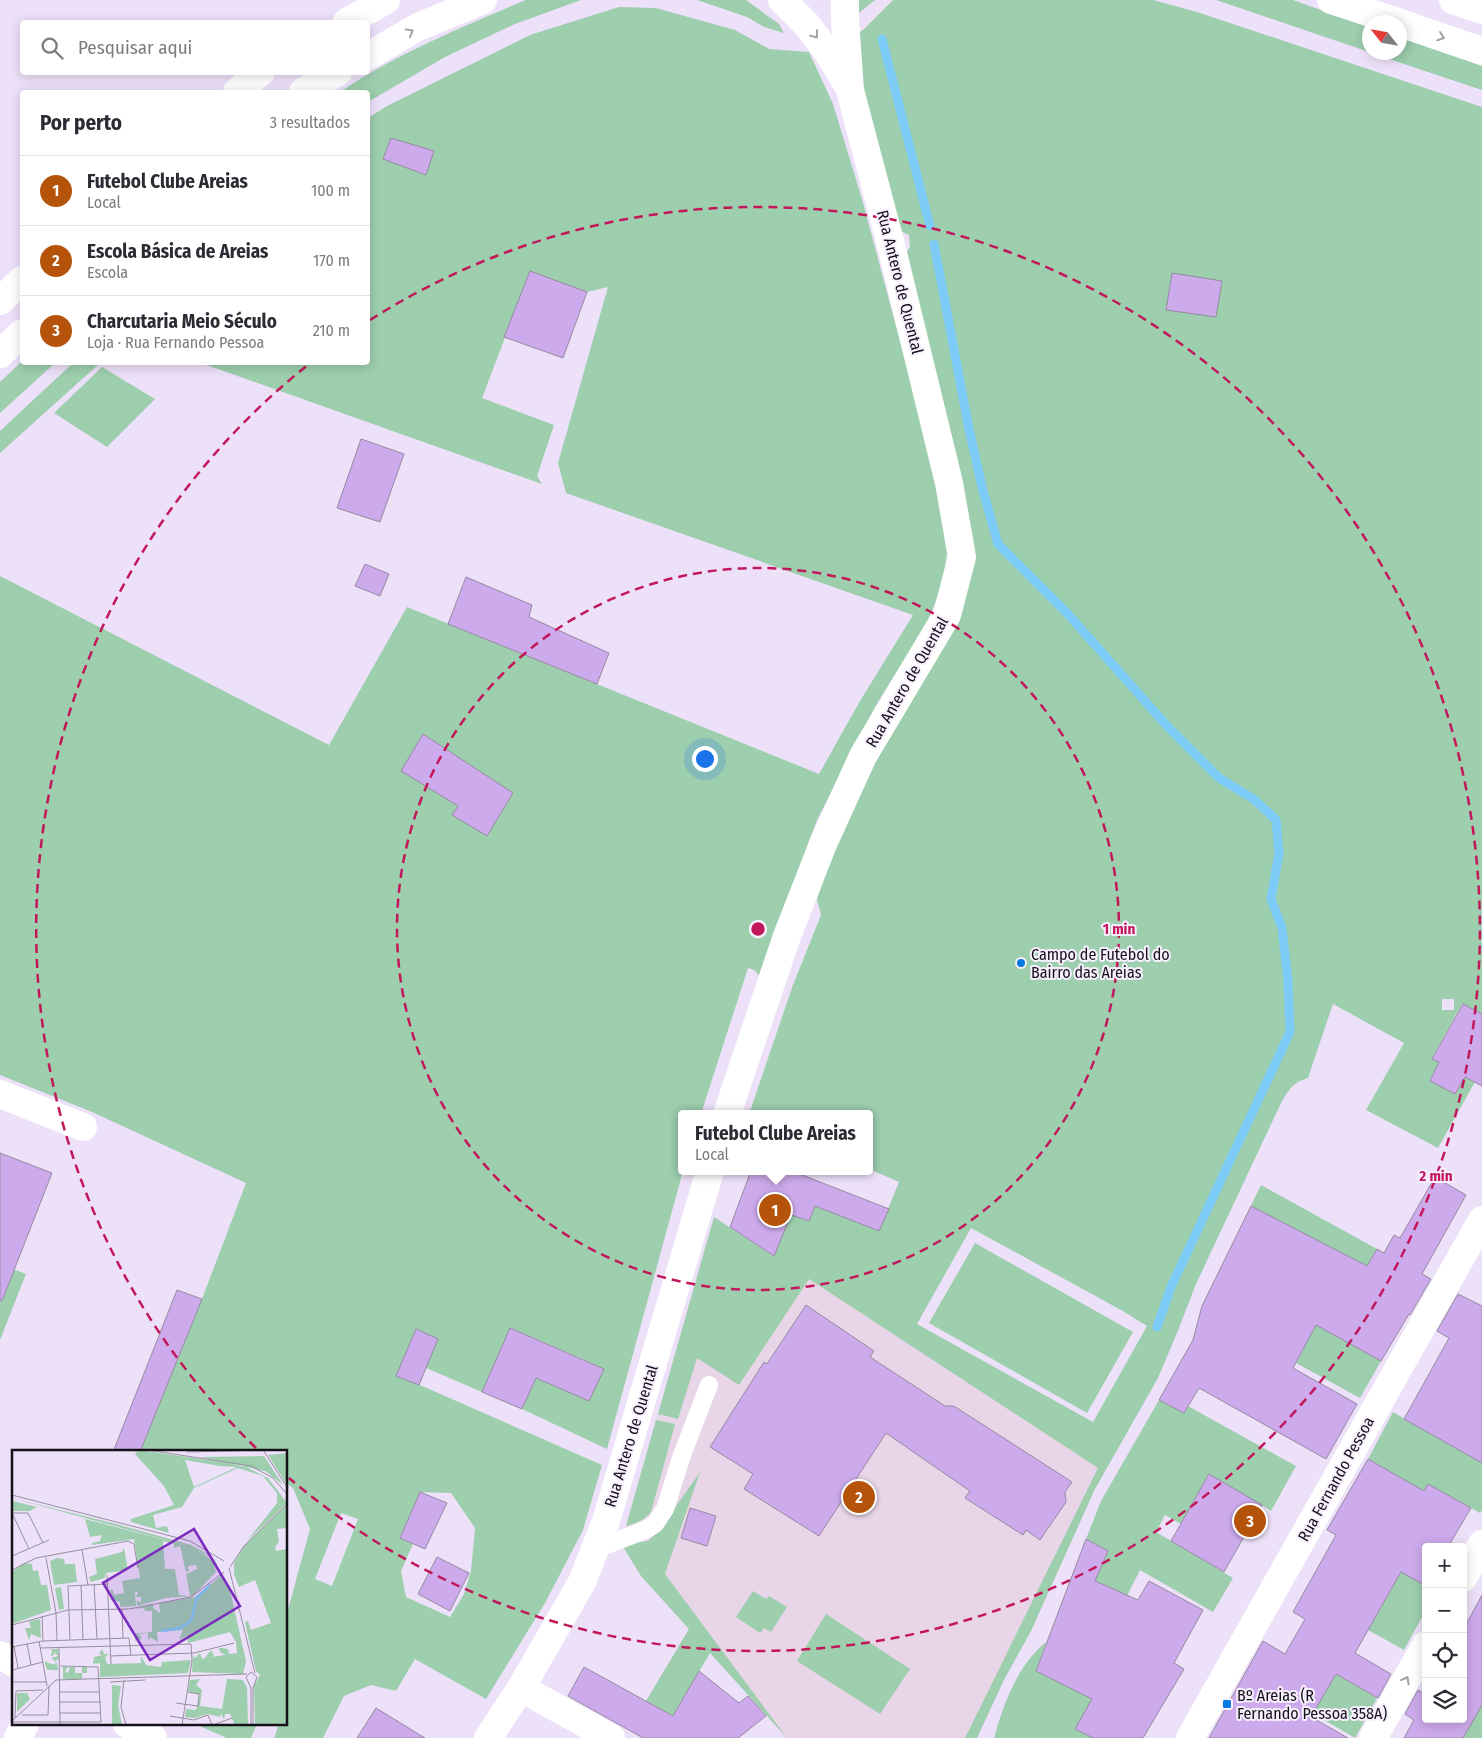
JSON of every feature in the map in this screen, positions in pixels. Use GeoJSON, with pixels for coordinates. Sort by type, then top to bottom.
{"type":"FeatureCollection","features":[{"type":"Feature","properties":{"kind":"street"},"geometry":{"type":"LineString","coordinates":[[351,20],[386,0]]}},
{"type":"Feature","properties":{"kind":"street"},"geometry":{"type":"LineString","coordinates":[[370,55],[418,27],[483,0]]}},
{"type":"Feature","properties":{"kind":"street","name":"Rua Antero de Quental"},"geometry":{"type":"LineString","coordinates":[[782,0],[807,25],[827,51],[850,90]]}},
{"type":"Feature","properties":{"kind":"street","name":"Rua Antero de Quental"},"geometry":{"type":"LineString","coordinates":[[728,1110],[787,936],[823,844],[864,756],[947,615],[962,557],[947,473],[891,245],[850,90],[845,0]]}},
{"type":"Feature","properties":{"kind":"street"},"geometry":{"type":"LineString","coordinates":[[1331,0],[1375,15]]}},
{"type":"Feature","properties":{"kind":"street"},"geometry":{"type":"LineString","coordinates":[[1452,0],[1482,10]]}},
{"type":"Feature","properties":{"kind":"street"},"geometry":{"type":"LineString","coordinates":[[1407,26],[1482,51]]}},
{"type":"Feature","properties":{"kind":"street"},"geometry":{"type":"LineString","coordinates":[[239,90],[257,75]]}},
{"type":"Feature","properties":{"kind":"street"},"geometry":{"type":"LineString","coordinates":[[306,90],[333,75]]}},
{"type":"Feature","properties":{"kind":"street"},"geometry":{"type":"LineString","coordinates":[[0,301],[20,282]]}},
{"type":"Feature","properties":{"kind":"street"},"geometry":{"type":"LineString","coordinates":[[0,354],[20,335]]}},
{"type":"Feature","properties":{"kind":"street"},"geometry":{"type":"LineString","coordinates":[[0,1094],[83,1127]]}},
{"type":"Feature","properties":{"kind":"street","name":"Rua Antero de Quental"},"geometry":{"type":"LineString","coordinates":[[488,1738],[521,1688],[582,1582],[596,1549],[709,1175]]}},
{"type":"Feature","properties":{"kind":"street","name":"Rua Fernando Pessoa"},"geometry":{"type":"LineString","coordinates":[[1190,1738],[1482,1220]]}},
{"type":"Feature","properties":{"kind":"street"},"geometry":{"type":"LineString","coordinates":[[1467,1571],[1482,1544]]}},
{"type":"Feature","properties":{"kind":"street"},"geometry":{"type":"LineString","coordinates":[[1373,1738],[1422,1651]]}},
{"type":"Feature","properties":{"kind":"street"},"geometry":{"type":"LineString","coordinates":[[0,1655],[12,1662]]}},
{"type":"Feature","properties":{"kind":"street"},"geometry":{"type":"LineString","coordinates":[[521,1688],[610,1738]]}},
{"type":"Feature","properties":{"kind":"street"},"geometry":{"type":"LineString","coordinates":[[18,1738],[25,1726]]}},
{"type":"Feature","properties":{"kind":"street"},"geometry":{"type":"LineString","coordinates":[[131,1726],[153,1738]]}},
{"type":"Feature","properties":{"kind":"lane"},"geometry":{"type":"LineString","coordinates":[[596,1549],[645,1530],[655,1524],[665,1509],[682,1455],[709,1385]]}},
{"type":"Feature","properties":{"kind":"shaded area"},"geometry":{"type":"Polygon","coordinates":[[[714,1217],[1099,1468],[965,1738],[787,1738],[641,1576],[626,1526],[714,1217]]]}},
{"type":"Feature","properties":{"kind":"green space"},"geometry":{"type":"Polygon","coordinates":[[[526,0],[581,0],[515,24],[445,57],[370,101],[370,90],[343,90],[407,53],[526,0]]]}},
{"type":"Feature","properties":{"kind":"green space"},"geometry":{"type":"Polygon","coordinates":[[[697,0],[746,0],[779,24],[784,33],[764,27],[747,17],[697,0]]]}},
{"type":"Feature","properties":{"kind":"green space"},"geometry":{"type":"Polygon","coordinates":[[[858,0],[875,0],[855,16],[858,0]]]}},
{"type":"Feature","properties":{"kind":"green space"},"geometry":{"type":"Polygon","coordinates":[[[893,0],[1153,0],[1197,12],[1482,107],[1482,1014],[1462,1004],[1432,1058],[1439,1062],[1430,1080],[1455,1094],[1465,1077],[1475,1082],[1438,1148],[1366,1110],[1404,1043],[1333,1004],[1308,1078],[1292,1087],[1282,1101],[1196,1284],[1158,1378],[1095,1489],[1031,1631],[1004,1680],[977,1738],[965,1738],[1098,1468],[809,1279],[739,1385],[697,1358],[678,1419],[658,1414],[714,1217],[773,1256],[791,1215],[809,1221],[815,1206],[879,1231],[899,1182],[873,1171],[873,1110],[750,1110],[793,985],[821,915],[817,899],[830,861],[861,788],[892,732],[944,647],[964,604],[905,255],[910,247],[909,235],[901,231],[851,49],[851,39],[864,29],[893,0]],[[1442,999],[1442,1010],[1454,1010],[1454,999],[1442,999]],[[971,1228],[917,1324],[1093,1422],[1147,1326],[971,1228]]]}},
{"type":"Feature","properties":{"kind":"green space"},"geometry":{"type":"Polygon","coordinates":[[[1216,0],[1293,0],[1362,25],[1362,50],[1216,0]]]}},
{"type":"Feature","properties":{"kind":"green space"},"geometry":{"type":"Polygon","coordinates":[[[619,7],[656,8],[735,30],[769,49],[809,52],[833,104],[862,199],[934,468],[947,553],[943,582],[929,619],[875,707],[817,820],[759,975],[754,970],[748,968],[702,1110],[678,1110],[678,1175],[682,1175],[607,1449],[522,1409],[536,1378],[589,1401],[603,1368],[511,1328],[482,1392],[426,1368],[438,1339],[416,1329],[397,1375],[602,1465],[583,1530],[545,1603],[486,1699],[415,1659],[396,1691],[371,1685],[344,1696],[323,1738],[274,1738],[278,1726],[288,1726],[288,1610],[310,1529],[293,1488],[288,1484],[288,1450],[141,1450],[202,1299],[246,1183],[92,1112],[0,1075],[0,576],[329,745],[407,607],[819,774],[860,701],[913,615],[566,493],[558,463],[608,287],[587,292],[530,272],[482,398],[554,425],[537,476],[542,484],[207,365],[370,365],[370,117],[387,106],[530,35],[619,7]],[[420,1492],[400,1538],[413,1544],[401,1571],[406,1597],[450,1617],[464,1594],[471,1571],[475,1528],[451,1493],[420,1492]],[[341,1513],[315,1579],[332,1586],[358,1519],[341,1513]]]}},
{"type":"Feature","properties":{"kind":"green space"},"geometry":{"type":"Polygon","coordinates":[[[1407,39],[1482,66],[1482,90],[1392,60],[1407,60],[1407,39]]]}},
{"type":"Feature","properties":{"kind":"green space"},"geometry":{"type":"Polygon","coordinates":[[[20,363],[20,365],[53,365],[0,413],[0,382],[20,363]]]}},
{"type":"Feature","properties":{"kind":"green space"},"geometry":{"type":"Polygon","coordinates":[[[71,365],[98,365],[0,453],[0,431],[71,365]]]}},
{"type":"Feature","properties":{"kind":"green space"},"geometry":{"type":"Polygon","coordinates":[[[102,367],[155,399],[107,447],[54,413],[102,367]]]}},
{"type":"Feature","properties":{"kind":"green space"},"geometry":{"type":"Polygon","coordinates":[[[1261,1185],[1377,1249],[1367,1266],[1295,1229],[1245,1218],[1261,1185]]]}},
{"type":"Feature","properties":{"kind":"green space"},"geometry":{"type":"Polygon","coordinates":[[[975,1243],[1133,1332],[1087,1413],[929,1323],[975,1243]]]}},
{"type":"Feature","properties":{"kind":"green space"},"geometry":{"type":"Polygon","coordinates":[[[0,1264],[26,1274],[0,1340],[0,1264]]]}},
{"type":"Feature","properties":{"kind":"green space"},"geometry":{"type":"Polygon","coordinates":[[[1240,1283],[1381,1361],[1360,1398],[1296,1363],[1304,1348],[1290,1341],[1240,1283]]]}},
{"type":"Feature","properties":{"kind":"green space"},"geometry":{"type":"Polygon","coordinates":[[[1159,1400],[1184,1413],[1188,1406],[1296,1466],[1271,1511],[1262,1505],[1181,1524],[1165,1515],[1156,1532],[1233,1578],[1213,1612],[1140,1570],[1127,1596],[1095,1581],[1108,1551],[1086,1539],[1101,1501],[1159,1400]]]}},
{"type":"Feature","properties":{"kind":"green space"},"geometry":{"type":"Polygon","coordinates":[[[1393,1412],[1482,1463],[1482,1510],[1480,1513],[1428,1484],[1407,1523],[1400,1478],[1368,1459],[1393,1412]]]}},
{"type":"Feature","properties":{"kind":"green space"},"geometry":{"type":"Polygon","coordinates":[[[656,1420],[675,1424],[651,1512],[640,1521],[626,1526],[656,1420]]]}},
{"type":"Feature","properties":{"kind":"green space"},"geometry":{"type":"Polygon","coordinates":[[[700,1472],[665,1574],[787,1738],[710,1653],[673,1716],[646,1701],[689,1629],[641,1576],[622,1545],[648,1541],[658,1532],[700,1472]]]}},
{"type":"Feature","properties":{"kind":"green space"},"geometry":{"type":"Polygon","coordinates":[[[1401,1571],[1422,1584],[1422,1617],[1404,1650],[1368,1630],[1401,1571]]]}},
{"type":"Feature","properties":{"kind":"green space"},"geometry":{"type":"Polygon","coordinates":[[[753,1591],[766,1599],[769,1596],[787,1607],[771,1632],[764,1628],[760,1633],[736,1617],[753,1591]]]}},
{"type":"Feature","properties":{"kind":"green space"},"geometry":{"type":"Polygon","coordinates":[[[826,1614],[910,1669],[880,1714],[797,1661],[826,1614]]]}},
{"type":"Feature","properties":{"kind":"green space"},"geometry":{"type":"Polygon","coordinates":[[[1046,1642],[1036,1671],[1057,1682],[1112,1665],[1076,1729],[1093,1738],[994,1738],[1007,1699],[1019,1674],[1027,1662],[1046,1642]]]}},
{"type":"Feature","properties":{"kind":"green space"},"geometry":{"type":"Polygon","coordinates":[[[1336,1674],[1377,1698],[1355,1738],[1307,1710],[1336,1674]]]}},
{"type":"Feature","properties":{"kind":"green space"},"geometry":{"type":"Polygon","coordinates":[[[1482,1705],[1482,1738],[1452,1738],[1470,1726],[1482,1705]]]}},
{"type":"Feature","properties":{"kind":"green space"},"geometry":{"type":"Polygon","coordinates":[[[200,1726],[256,1726],[251,1738],[227,1738],[200,1726]]]}},
{"type":"Feature","properties":{"kind":"building"},"geometry":{"type":"Polygon","coordinates":[[[391,138],[434,151],[426,175],[383,159],[391,138]]]}},
{"type":"Feature","properties":{"kind":"building"},"geometry":{"type":"Polygon","coordinates":[[[530,271],[587,292],[563,358],[504,337],[530,271]]]}},
{"type":"Feature","properties":{"kind":"building"},"geometry":{"type":"Polygon","coordinates":[[[1172,273],[1222,281],[1216,317],[1166,310],[1172,273]]]}},
{"type":"Feature","properties":{"kind":"building"},"geometry":{"type":"Polygon","coordinates":[[[361,439],[404,454],[380,522],[337,508],[361,439]]]}},
{"type":"Feature","properties":{"kind":"building"},"geometry":{"type":"Polygon","coordinates":[[[365,564],[389,574],[380,596],[355,586],[365,564]]]}},
{"type":"Feature","properties":{"kind":"building"},"geometry":{"type":"Polygon","coordinates":[[[466,577],[532,605],[529,617],[609,653],[597,684],[448,624],[466,577]]]}},
{"type":"Feature","properties":{"kind":"building"},"geometry":{"type":"Polygon","coordinates":[[[423,734],[513,793],[487,836],[452,815],[458,806],[401,771],[423,734]]]}},
{"type":"Feature","properties":{"kind":"building"},"geometry":{"type":"Polygon","coordinates":[[[1463,1004],[1482,1014],[1482,1086],[1465,1077],[1455,1094],[1430,1081],[1439,1062],[1432,1059],[1463,1004]]]}},
{"type":"Feature","properties":{"kind":"building"},"geometry":{"type":"Polygon","coordinates":[[[0,1153],[52,1173],[2,1301],[0,1301],[0,1153]]]}},
{"type":"Feature","properties":{"kind":"building"},"geometry":{"type":"Polygon","coordinates":[[[750,1175],[802,1175],[889,1209],[879,1231],[815,1206],[809,1221],[791,1215],[774,1256],[730,1227],[750,1175]]]}},
{"type":"Feature","properties":{"kind":"building"},"geometry":{"type":"Polygon","coordinates":[[[1435,1177],[1466,1195],[1422,1274],[1431,1279],[1381,1361],[1316,1325],[1293,1368],[1357,1404],[1326,1459],[1199,1388],[1184,1413],[1159,1400],[1193,1340],[1202,1306],[1251,1206],[1367,1266],[1377,1249],[1384,1253],[1394,1235],[1400,1238],[1435,1177]]]}},
{"type":"Feature","properties":{"kind":"building"},"geometry":{"type":"Polygon","coordinates":[[[177,1290],[202,1299],[141,1450],[114,1450],[177,1290]]]}},
{"type":"Feature","properties":{"kind":"building"},"geometry":{"type":"Polygon","coordinates":[[[1458,1294],[1482,1306],[1482,1463],[1404,1419],[1449,1338],[1437,1331],[1458,1294]]]}},
{"type":"Feature","properties":{"kind":"building"},"geometry":{"type":"Polygon","coordinates":[[[806,1305],[874,1351],[870,1357],[945,1406],[957,1408],[1072,1482],[1065,1492],[1066,1502],[1040,1540],[1026,1530],[1023,1535],[965,1498],[970,1491],[886,1433],[819,1536],[744,1489],[753,1474],[710,1447],[764,1362],[767,1364],[806,1305]]]}},
{"type":"Feature","properties":{"kind":"building"},"geometry":{"type":"Polygon","coordinates":[[[510,1328],[604,1369],[589,1401],[536,1378],[522,1409],[482,1392],[510,1328]]]}},
{"type":"Feature","properties":{"kind":"building"},"geometry":{"type":"Polygon","coordinates":[[[416,1329],[438,1339],[419,1385],[396,1376],[416,1329]]]}},
{"type":"Feature","properties":{"kind":"building"},"geometry":{"type":"Polygon","coordinates":[[[1368,1459],[1424,1491],[1428,1484],[1471,1508],[1450,1543],[1422,1543],[1422,1584],[1401,1572],[1355,1653],[1391,1674],[1378,1698],[1336,1674],[1311,1717],[1348,1738],[1209,1738],[1263,1641],[1285,1654],[1305,1619],[1293,1612],[1336,1535],[1327,1530],[1368,1459]]]}},
{"type":"Feature","properties":{"kind":"building"},"geometry":{"type":"Polygon","coordinates":[[[1209,1474],[1262,1505],[1224,1572],[1171,1541],[1209,1474]]]}},
{"type":"Feature","properties":{"kind":"building"},"geometry":{"type":"Polygon","coordinates":[[[420,1492],[447,1503],[425,1549],[400,1538],[420,1492]]]}},
{"type":"Feature","properties":{"kind":"building"},"geometry":{"type":"Polygon","coordinates":[[[690,1508],[716,1516],[707,1546],[681,1538],[690,1508]]]}},
{"type":"Feature","properties":{"kind":"building"},"geometry":{"type":"Polygon","coordinates":[[[1086,1539],[1108,1551],[1095,1581],[1138,1600],[1149,1581],[1203,1610],[1174,1663],[1184,1669],[1143,1738],[1093,1738],[1075,1729],[1092,1699],[1036,1671],[1086,1539]]]}},
{"type":"Feature","properties":{"kind":"building"},"geometry":{"type":"Polygon","coordinates":[[[437,1557],[469,1573],[450,1611],[418,1594],[437,1557]]]}},
{"type":"Feature","properties":{"kind":"building"},"geometry":{"type":"Polygon","coordinates":[[[1482,1595],[1482,1705],[1463,1738],[1404,1738],[1414,1720],[1405,1714],[1418,1690],[1422,1692],[1422,1723],[1467,1723],[1467,1623],[1482,1595]]]}},
{"type":"Feature","properties":{"kind":"building"},"geometry":{"type":"Polygon","coordinates":[[[584,1667],[673,1716],[699,1671],[739,1703],[748,1696],[766,1716],[738,1738],[643,1738],[568,1696],[584,1667]]]}},
{"type":"Feature","properties":{"kind":"building"},"geometry":{"type":"Polygon","coordinates":[[[376,1708],[425,1738],[357,1738],[376,1708]]]}},
{"type":"Feature","properties":{"kind":"waterway"},"geometry":{"type":"LineString","coordinates":[[882,39],[930,226]]}},
{"type":"Feature","properties":{"kind":"waterway"},"geometry":{"type":"LineString","coordinates":[[934,244],[969,429],[983,491],[998,544],[1066,612],[1168,727],[1219,778],[1255,800],[1276,820],[1279,853],[1271,899],[1282,928],[1288,982],[1290,1032],[1171,1287],[1157,1327]]}},
{"type":"Feature","properties":{"kind":"place","name":"Campo de Futebol do Bairro das Areias"},"geometry":{"type":"Point","coordinates":[1021,963]}},
{"type":"Feature","properties":{"kind":"place","name":"Futebol Clube Areias"},"geometry":{"type":"Point","coordinates":[775,1210]}},
{"type":"Feature","properties":{"kind":"place","name":"Escola Básica de Areias"},"geometry":{"type":"Point","coordinates":[859,1497]}},
{"type":"Feature","properties":{"kind":"place","name":"Charcutaria Meio Século"},"geometry":{"type":"Point","coordinates":[1250,1521]}},
{"type":"Feature","properties":{"kind":"place","name":"Bº Areias (R Fernando Pessoa 358A)"},"geometry":{"type":"Point","coordinates":[1227,1704]}}]}
